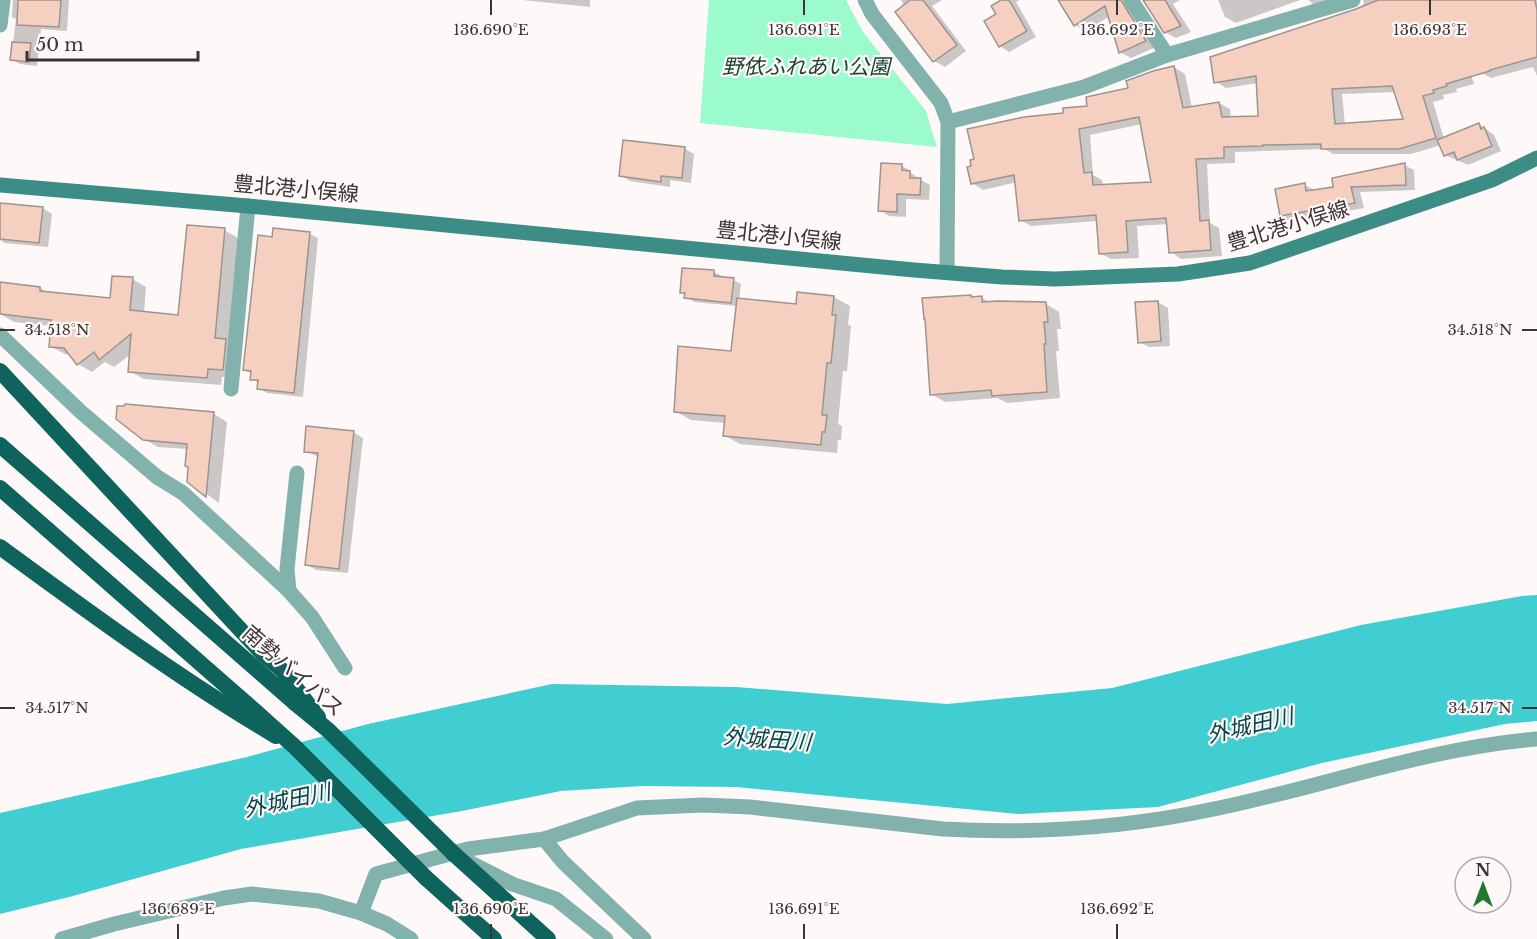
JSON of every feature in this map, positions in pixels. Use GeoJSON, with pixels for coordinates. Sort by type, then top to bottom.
{"type":"FeatureCollection","features":[{"type":"Feature","properties":{"kind":"highway"},"geometry":{"type":"LineString","coordinates":[[0,371],[264,654],[283,671],[328,730]]}},
{"type":"Feature","properties":{"kind":"highway","name":"南勢バイパス"},"geometry":{"type":"LineString","coordinates":[[0,445],[328,730],[454,854],[548,939]]}},
{"type":"Feature","properties":{"kind":"highway"},"geometry":{"type":"LineString","coordinates":[[0,488],[295,747],[426,878],[494,939]]}},
{"type":"Feature","properties":{"kind":"highway"},"geometry":{"type":"LineString","coordinates":[[0,548],[103,623],[228,708],[295,747]]}},
{"type":"Feature","properties":{"kind":"main road","name":"豊北港小俣線"},"geometry":{"type":"LineString","coordinates":[[0,185],[248,206],[1002,278],[1065,279],[1178,274],[1250,263],[1492,180],[1537,158]]}},
{"type":"Feature","properties":{"kind":"street"},"geometry":{"type":"LineString","coordinates":[[0,25],[3,0]]}},
{"type":"Feature","properties":{"kind":"street"},"geometry":{"type":"LineString","coordinates":[[865,0],[872,14],[941,103],[948,122],[947,272]]}},
{"type":"Feature","properties":{"kind":"street"},"geometry":{"type":"LineString","coordinates":[[1131,0],[1167,55]]}},
{"type":"Feature","properties":{"kind":"street"},"geometry":{"type":"LineString","coordinates":[[948,122],[1084,87],[1167,55],[1334,3],[1353,0]]}},
{"type":"Feature","properties":{"kind":"street"},"geometry":{"type":"LineString","coordinates":[[231,389],[248,206]]}},
{"type":"Feature","properties":{"kind":"street"},"geometry":{"type":"LineString","coordinates":[[0,335],[81,412],[157,477],[183,493],[290,591],[312,617],[345,668]]}},
{"type":"Feature","properties":{"kind":"street"},"geometry":{"type":"LineString","coordinates":[[290,591],[287,569],[297,473]]}},
{"type":"Feature","properties":{"kind":"street"},"geometry":{"type":"LineString","coordinates":[[361,913],[376,874],[468,849],[544,839],[637,808],[702,805],[750,807],[963,830],[1117,825],[1214,809],[1440,754],[1504,741],[1537,739]]}},
{"type":"Feature","properties":{"kind":"street"},"geometry":{"type":"LineString","coordinates":[[544,839],[563,862],[644,939]]}},
{"type":"Feature","properties":{"kind":"street"},"geometry":{"type":"LineString","coordinates":[[454,854],[512,884],[556,899],[606,939]]}},
{"type":"Feature","properties":{"kind":"street"},"geometry":{"type":"LineString","coordinates":[[62,939],[114,924],[224,898],[252,894],[319,901],[361,913],[387,924],[411,939]]}},
{"type":"Feature","properties":{"kind":"green space","name":"野依ふれあい公園"},"geometry":{"type":"Polygon","coordinates":[[[709,0],[846,0],[863,32],[926,111],[937,147],[700,123],[709,0]]]}},
{"type":"Feature","properties":{"kind":"water","name":"外城田川"},"geometry":{"type":"Polygon","coordinates":[[[1537,595],[1537,721],[1505,724],[1322,763],[1158,807],[1019,814],[736,787],[642,786],[561,791],[462,811],[241,849],[0,914],[0,813],[247,757],[368,724],[552,684],[736,687],[947,704],[1112,688],[1361,625],[1537,595]]]}},
{"type":"Feature","properties":{"kind":"building"},"geometry":{"type":"Polygon","coordinates":[[[18,0],[61,0],[59,27],[17,25],[18,0]]]}},
{"type":"Feature","properties":{"kind":"building"},"geometry":{"type":"Polygon","coordinates":[[[910,0],[923,0],[957,45],[933,62],[895,12],[910,0]]]}},
{"type":"Feature","properties":{"kind":"building"},"geometry":{"type":"Polygon","coordinates":[[[1001,0],[1009,0],[1027,31],[999,47],[984,21],[996,14],[991,6],[1001,0]]]}},
{"type":"Feature","properties":{"kind":"building"},"geometry":{"type":"Polygon","coordinates":[[[1058,0],[1121,0],[1146,41],[1119,53],[1105,6],[1074,26],[1058,0]]]}},
{"type":"Feature","properties":{"kind":"building"},"geometry":{"type":"Polygon","coordinates":[[[1143,0],[1165,0],[1181,26],[1164,33],[1143,0]]]}},
{"type":"Feature","properties":{"kind":"building"},"geometry":{"type":"Polygon","coordinates":[[[1378,0],[1535,0],[1537,57],[1446,84],[1447,86],[1433,90],[1434,93],[1423,96],[1436,138],[1399,149],[1321,149],[1321,144],[1224,147],[1224,158],[1196,159],[1200,221],[1209,220],[1211,250],[1169,253],[1166,218],[1126,221],[1128,252],[1099,254],[1096,215],[1019,221],[1014,175],[971,184],[967,167],[971,166],[970,160],[974,159],[967,129],[1024,117],[1063,113],[1063,108],[1087,106],[1086,97],[1128,88],[1126,81],[1174,66],[1183,108],[1219,102],[1222,117],[1258,116],[1256,76],[1214,83],[1210,57],[1378,0]],[[1392,86],[1332,89],[1335,124],[1403,119],[1392,86]],[[1139,117],[1079,129],[1084,173],[1092,172],[1093,185],[1151,182],[1139,117]]]}},
{"type":"Feature","properties":{"kind":"building"},"geometry":{"type":"Polygon","coordinates":[[[12,42],[31,43],[29,62],[10,60],[12,42]]]}},
{"type":"Feature","properties":{"kind":"building"},"geometry":{"type":"Polygon","coordinates":[[[1479,123],[1481,129],[1484,127],[1492,146],[1457,160],[1454,152],[1444,156],[1437,140],[1479,123]]]}},
{"type":"Feature","properties":{"kind":"building"},"geometry":{"type":"Polygon","coordinates":[[[623,140],[685,147],[682,178],[661,176],[661,182],[619,176],[623,140]]]}},
{"type":"Feature","properties":{"kind":"building"},"geometry":{"type":"Polygon","coordinates":[[[881,163],[902,164],[902,170],[910,171],[910,178],[921,178],[920,195],[897,194],[897,212],[878,211],[881,163]]]}},
{"type":"Feature","properties":{"kind":"building"},"geometry":{"type":"Polygon","coordinates":[[[1405,163],[1406,185],[1351,187],[1355,203],[1280,216],[1275,189],[1305,183],[1306,191],[1333,187],[1332,178],[1405,163]]]}},
{"type":"Feature","properties":{"kind":"building"},"geometry":{"type":"Polygon","coordinates":[[[0,203],[43,207],[39,243],[0,239],[0,203]]]}},
{"type":"Feature","properties":{"kind":"building"},"geometry":{"type":"Polygon","coordinates":[[[187,225],[225,228],[215,338],[226,339],[223,370],[208,369],[207,378],[128,372],[131,334],[99,360],[94,352],[77,365],[64,348],[49,347],[51,320],[0,314],[0,282],[40,287],[40,291],[110,298],[112,276],[133,277],[130,310],[178,315],[187,225]]]}},
{"type":"Feature","properties":{"kind":"building"},"geometry":{"type":"Polygon","coordinates":[[[273,228],[310,232],[294,393],[257,389],[258,380],[250,380],[251,371],[243,370],[258,235],[272,237],[273,228]]]}},
{"type":"Feature","properties":{"kind":"building"},"geometry":{"type":"Polygon","coordinates":[[[682,268],[714,270],[714,276],[734,278],[731,303],[684,298],[685,293],[680,293],[682,268]]]}},
{"type":"Feature","properties":{"kind":"building"},"geometry":{"type":"Polygon","coordinates":[[[797,292],[834,296],[832,315],[836,315],[831,363],[827,363],[822,415],[827,415],[821,445],[723,436],[725,416],[674,412],[678,346],[731,351],[737,298],[796,304],[797,292]]]}},
{"type":"Feature","properties":{"kind":"building"},"geometry":{"type":"Polygon","coordinates":[[[971,295],[971,297],[982,296],[982,302],[1046,302],[1048,322],[1044,322],[1046,344],[1044,344],[1047,392],[992,396],[991,390],[930,395],[922,298],[971,295]]]}},
{"type":"Feature","properties":{"kind":"building"},"geometry":{"type":"Polygon","coordinates":[[[1158,301],[1161,341],[1138,343],[1135,302],[1158,301]]]}},
{"type":"Feature","properties":{"kind":"building"},"geometry":{"type":"Polygon","coordinates":[[[125,404],[214,412],[206,497],[187,482],[188,467],[185,466],[187,444],[143,440],[116,419],[117,406],[125,404]]]}},
{"type":"Feature","properties":{"kind":"building"},"geometry":{"type":"Polygon","coordinates":[[[306,426],[354,431],[339,569],[305,565],[318,453],[304,452],[306,426]]]}}]}
